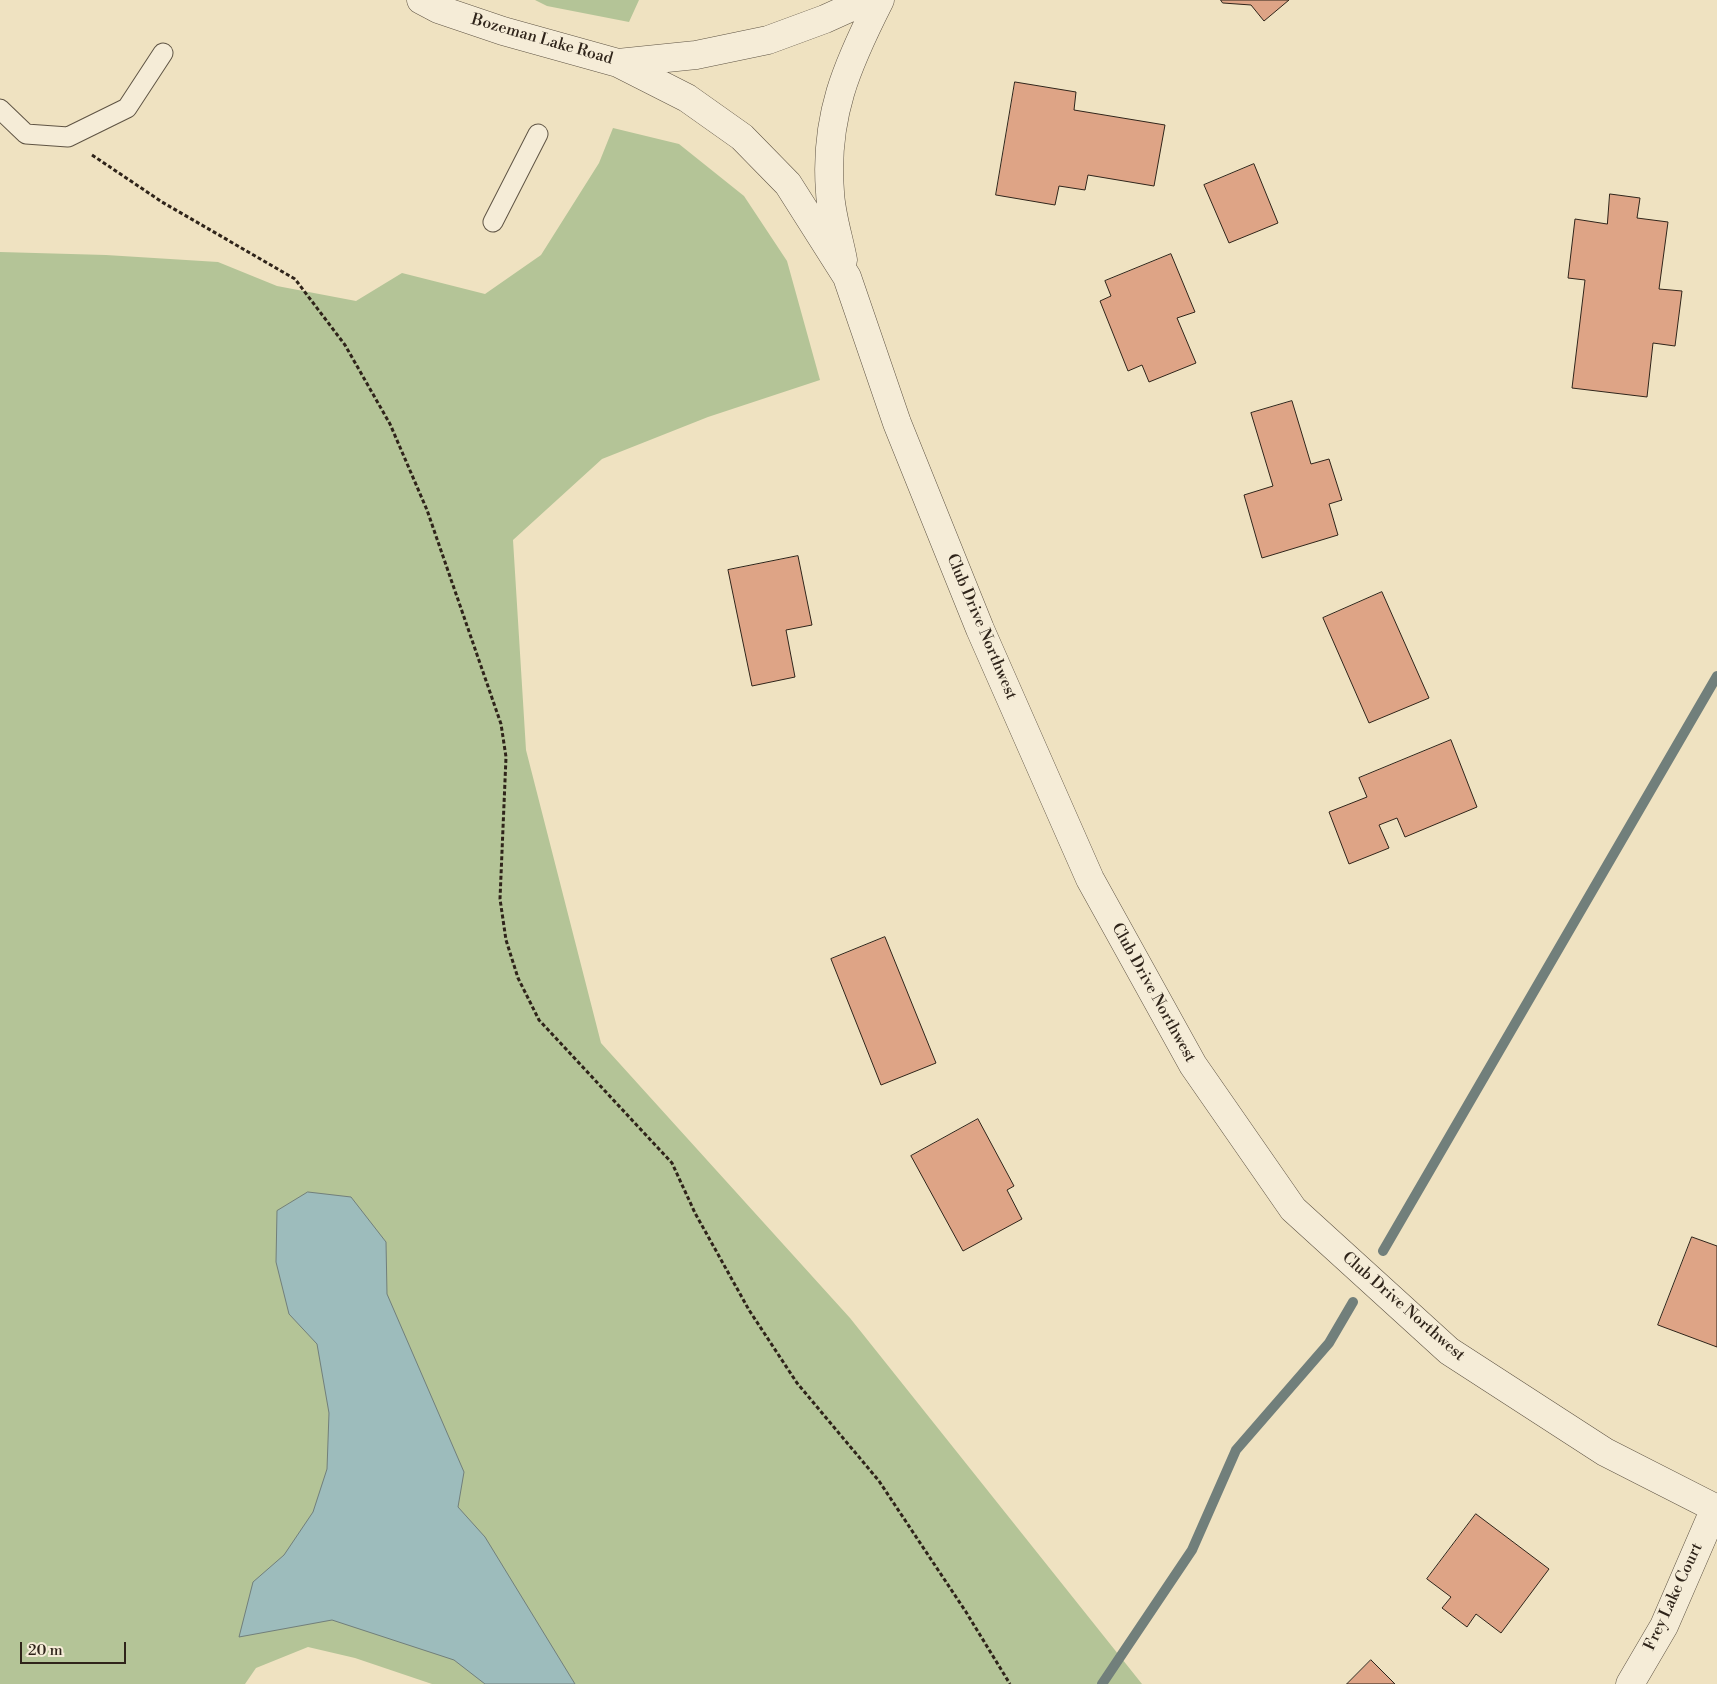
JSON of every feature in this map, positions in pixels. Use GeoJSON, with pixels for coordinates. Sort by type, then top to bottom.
{"type":"FeatureCollection","features":[{"type":"Feature","properties":{"kind":"street","name":"Bozeman Lake Road"},"geometry":{"type":"LineString","coordinates":[[421,0],[438,9],[503,31],[618,62],[696,55],[768,40],[825,19],[867,0]]}},
{"type":"Feature","properties":{"kind":"street","name":"Club Drive Northwest"},"geometry":{"type":"LineString","coordinates":[[880,0],[855,49],[840,89],[832,122],[828,158],[830,194],[847,277],[897,423],[980,629],[1090,879],[1193,1065],[1293,1209],[1449,1350],[1605,1452],[1716,1508]]}},
{"type":"Feature","properties":{"kind":"street","name":"Club Drive Northwest"},"geometry":{"type":"LineString","coordinates":[[618,62],[687,98],[742,137],[788,184],[847,277]]}},
{"type":"Feature","properties":{"kind":"street","name":"Frey Lake Court"},"geometry":{"type":"LineString","coordinates":[[1630,1684],[1664,1626],[1716,1508]]}},
{"type":"Feature","properties":{"kind":"lane"},"geometry":{"type":"LineString","coordinates":[[0,109],[26,134],[68,137],[127,108],[163,52]]}},
{"type":"Feature","properties":{"kind":"lane"},"geometry":{"type":"LineString","coordinates":[[493,222],[538,134]]}},
{"type":"Feature","properties":{"kind":"path"},"geometry":{"type":"LineString","coordinates":[[88,152],[162,202],[295,279],[345,345],[390,424],[426,510],[501,724],[506,757],[500,898],[506,940],[518,978],[539,1020],[672,1163],[695,1213],[755,1318],[798,1382],[879,1481],[966,1612],[1010,1684]]}},
{"type":"Feature","properties":{"kind":"green space"},"geometry":{"type":"Polygon","coordinates":[[[535,0],[639,0],[629,22],[547,6],[535,0]]]}},
{"type":"Feature","properties":{"kind":"green space"},"geometry":{"type":"Polygon","coordinates":[[[613,128],[679,144],[744,196],[787,261],[820,380],[708,417],[602,459],[513,540],[526,750],[601,1043],[850,1318],[1142,1684],[432,1684],[355,1658],[308,1647],[256,1668],[245,1684],[0,1684],[0,252],[106,255],[218,262],[277,286],[356,301],[402,273],[485,294],[541,255],[599,163],[613,128]]]}},
{"type":"Feature","properties":{"kind":"water"},"geometry":{"type":"Polygon","coordinates":[[[308,1192],[351,1197],[386,1242],[387,1294],[464,1472],[458,1507],[485,1537],[575,1684],[485,1684],[454,1660],[332,1620],[239,1637],[253,1582],[284,1555],[313,1512],[327,1469],[329,1413],[317,1344],[289,1314],[276,1262],[277,1211],[308,1192]]]}},
{"type":"Feature","properties":{"kind":"building"},"geometry":{"type":"Polygon","coordinates":[[[1221,0],[1289,0],[1264,21],[1251,5],[1223,3],[1221,0]]]}},
{"type":"Feature","properties":{"kind":"building"},"geometry":{"type":"Polygon","coordinates":[[[1015,82],[1076,92],[1074,110],[1165,125],[1154,186],[1088,175],[1085,190],[1059,186],[1055,205],[996,195],[1015,82]]]}},
{"type":"Feature","properties":{"kind":"building"},"geometry":{"type":"Polygon","coordinates":[[[1254,164],[1278,223],[1229,243],[1204,185],[1254,164]]]}},
{"type":"Feature","properties":{"kind":"building"},"geometry":{"type":"Polygon","coordinates":[[[1610,194],[1640,198],[1637,218],[1668,222],[1659,289],[1682,291],[1675,346],[1653,343],[1647,397],[1572,388],[1585,280],[1568,278],[1575,219],[1607,224],[1610,194]]]}},
{"type":"Feature","properties":{"kind":"building"},"geometry":{"type":"Polygon","coordinates":[[[1171,254],[1195,312],[1177,318],[1196,363],[1149,382],[1142,365],[1128,371],[1100,301],[1111,296],[1105,281],[1171,254]]]}},
{"type":"Feature","properties":{"kind":"building"},"geometry":{"type":"Polygon","coordinates":[[[1292,401],[1311,464],[1329,459],[1342,500],[1329,504],[1338,535],[1262,558],[1244,495],[1273,486],[1251,413],[1292,401]]]}},
{"type":"Feature","properties":{"kind":"building"},"geometry":{"type":"Polygon","coordinates":[[[798,556],[812,625],[786,630],[795,677],[752,686],[728,570],[798,556]]]}},
{"type":"Feature","properties":{"kind":"building"},"geometry":{"type":"Polygon","coordinates":[[[1382,592],[1429,698],[1369,723],[1323,618],[1382,592]]]}},
{"type":"Feature","properties":{"kind":"building"},"geometry":{"type":"Polygon","coordinates":[[[1451,740],[1477,807],[1405,837],[1397,818],[1379,825],[1389,848],[1349,864],[1329,812],[1367,797],[1359,778],[1451,740]]]}},
{"type":"Feature","properties":{"kind":"building"},"geometry":{"type":"Polygon","coordinates":[[[885,937],[936,1063],[881,1085],[831,959],[885,937]]]}},
{"type":"Feature","properties":{"kind":"building"},"geometry":{"type":"Polygon","coordinates":[[[978,1119],[1014,1186],[1007,1190],[1022,1219],[963,1251],[911,1156],[978,1119]]]}},
{"type":"Feature","properties":{"kind":"building"},"geometry":{"type":"Polygon","coordinates":[[[1692,1237],[1717,1246],[1717,1347],[1658,1325],[1692,1237]]]}},
{"type":"Feature","properties":{"kind":"building"},"geometry":{"type":"Polygon","coordinates":[[[1476,1514],[1549,1569],[1501,1633],[1476,1614],[1467,1627],[1442,1608],[1451,1597],[1427,1579],[1476,1514]]]}},
{"type":"Feature","properties":{"kind":"building"},"geometry":{"type":"Polygon","coordinates":[[[1371,1660],[1395,1684],[1347,1684],[1371,1660]]]}},
{"type":"Feature","properties":{"kind":"waterway"},"geometry":{"type":"LineString","coordinates":[[1383,1251],[1717,676]]}},
{"type":"Feature","properties":{"kind":"waterway"},"geometry":{"type":"LineString","coordinates":[[1102,1684],[1192,1550],[1236,1450],[1329,1343],[1353,1302]]}}]}
